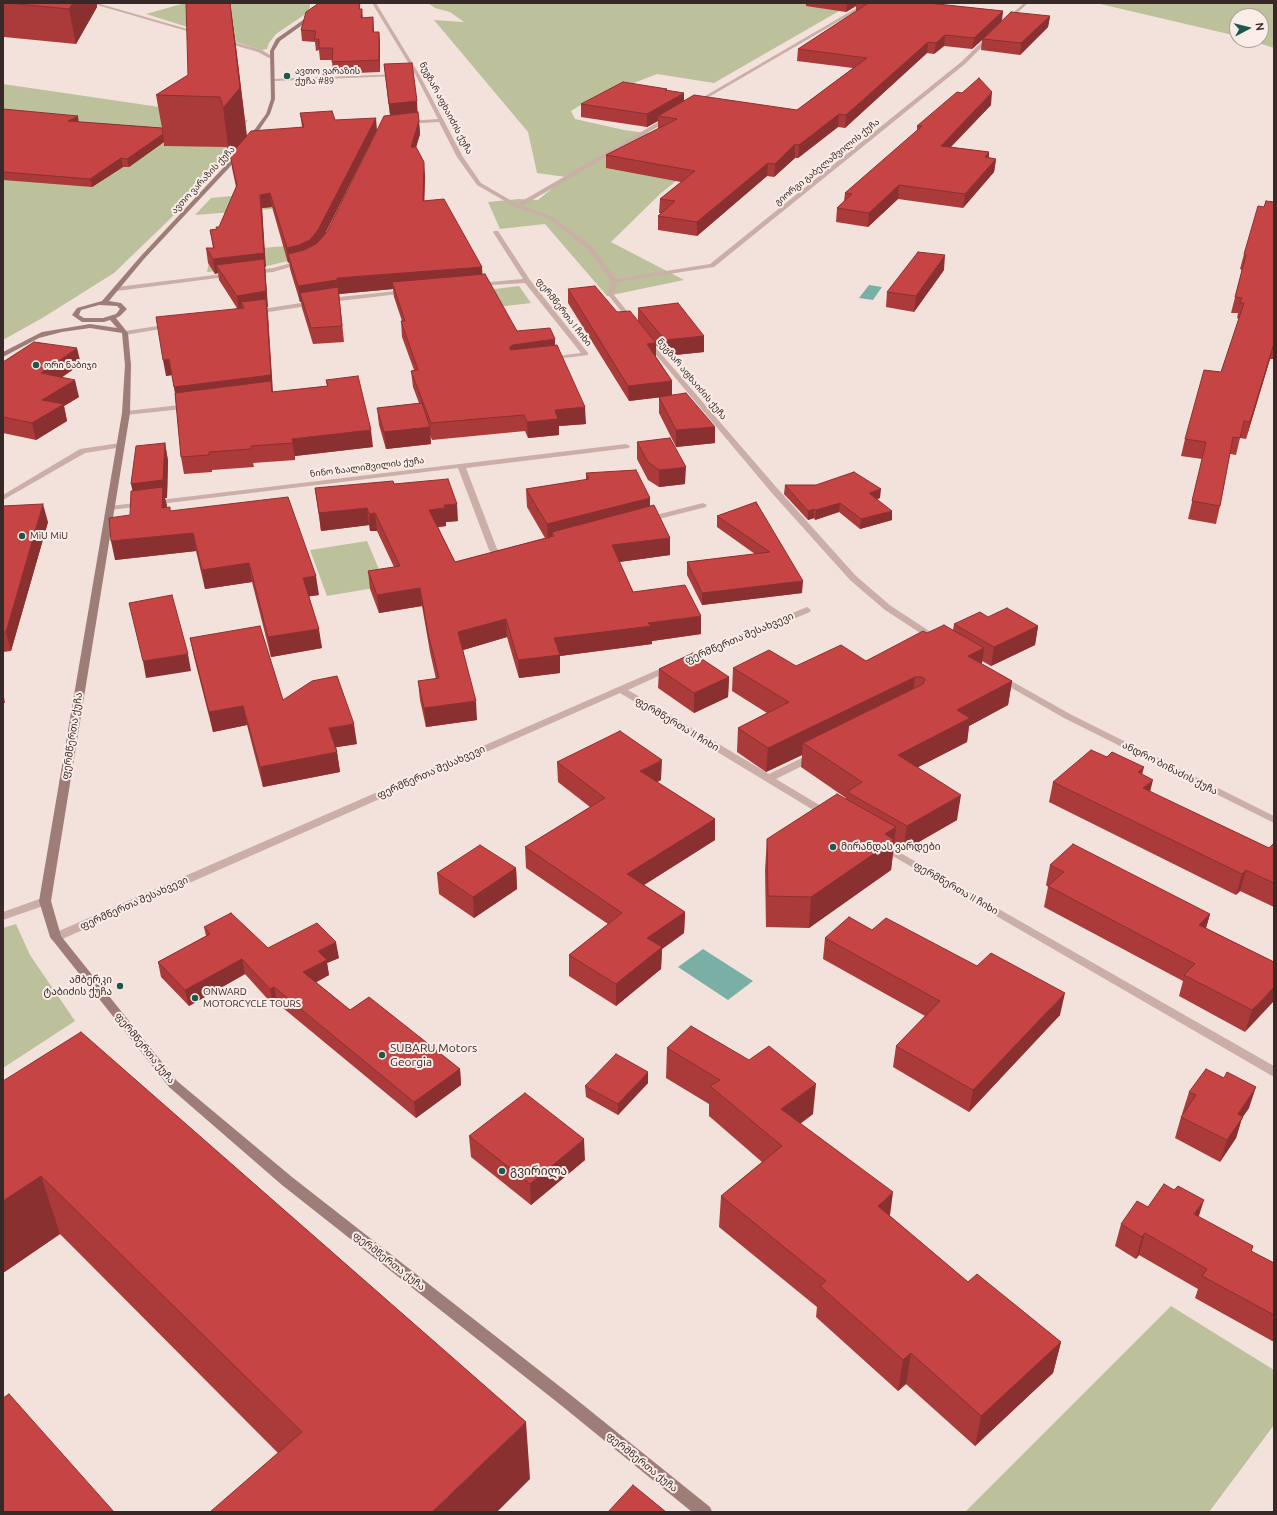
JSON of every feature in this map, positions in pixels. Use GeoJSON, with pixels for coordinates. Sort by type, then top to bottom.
{"type":"FeatureCollection","features":[{"type":"Feature","properties":{"kind":"street"},"geometry":{"type":"LineString","coordinates":[[92,3],[204,34]]}},
{"type":"Feature","properties":{"kind":"street"},"geometry":{"type":"LineString","coordinates":[[100,5],[105,3]]}},
{"type":"Feature","properties":{"kind":"street"},"geometry":{"type":"LineString","coordinates":[[217,38],[271,56],[278,40],[318,12],[321,3]]}},
{"type":"Feature","properties":{"kind":"street","name":"ნუგზარ აფხაიძის ქუჩა"},"geometry":{"type":"LineString","coordinates":[[374,3],[417,74],[460,157],[479,184],[517,206],[551,218],[589,247],[614,282],[611,295],[750,463],[853,578],[888,608],[939,641]]}},
{"type":"Feature","properties":{"kind":"street"},"geometry":{"type":"LineString","coordinates":[[688,107],[868,3]]}},
{"type":"Feature","properties":{"kind":"street"},"geometry":{"type":"LineString","coordinates":[[1003,25],[1026,3]]}},
{"type":"Feature","properties":{"kind":"street","name":"გიორგი გაბელაშვილის ქუჩა"},"geometry":{"type":"LineString","coordinates":[[614,282],[712,266],[963,63],[997,30]]}},
{"type":"Feature","properties":{"kind":"street","name":"ავთო ვარაზის ქუჩა"},"geometry":{"type":"LineString","coordinates":[[247,144],[268,114],[273,99],[271,56]]}},
{"type":"Feature","properties":{"kind":"street"},"geometry":{"type":"LineString","coordinates":[[273,80],[402,74]]}},
{"type":"Feature","properties":{"kind":"street"},"geometry":{"type":"LineString","coordinates":[[410,74],[417,74]]}},
{"type":"Feature","properties":{"kind":"street"},"geometry":{"type":"LineString","coordinates":[[517,206],[675,115]]}},
{"type":"Feature","properties":{"kind":"street"},"geometry":{"type":"LineString","coordinates":[[397,124],[441,120]]}},
{"type":"Feature","properties":{"kind":"street","name":"ავთო ვარაზის ქუჩა"},"geometry":{"type":"LineString","coordinates":[[105,302],[132,269],[233,162],[242,150]]}},
{"type":"Feature","properties":{"kind":"street","name":"ფერმწერთა I ჩიხი"},"geometry":{"type":"LineString","coordinates":[[496,232],[527,281],[586,354],[543,360]]}},
{"type":"Feature","properties":{"kind":"street"},"geometry":{"type":"LineString","coordinates":[[249,272],[272,270],[309,259]]}},
{"type":"Feature","properties":{"kind":"street"},"geometry":{"type":"LineString","coordinates":[[117,289],[241,273]]}},
{"type":"Feature","properties":{"kind":"street","name":"ფერმწერთა I ჩიხი"},"geometry":{"type":"LineString","coordinates":[[474,286],[527,281]]}},
{"type":"Feature","properties":{"kind":"street"},"geometry":{"type":"LineString","coordinates":[[247,313],[339,299],[413,292]]}},
{"type":"Feature","properties":{"kind":"street"},"geometry":{"type":"LineString","coordinates":[[3,355],[36,337],[77,318],[90,321],[112,318],[124,309],[119,304],[105,302],[92,304],[79,309],[75,315],[77,318]]}},
{"type":"Feature","properties":{"kind":"street"},"geometry":{"type":"LineString","coordinates":[[112,318],[125,333]]}},
{"type":"Feature","properties":{"kind":"street"},"geometry":{"type":"LineString","coordinates":[[36,337],[61,330],[90,326],[113,329],[125,333],[179,324]]}},
{"type":"Feature","properties":{"kind":"street","name":"ფერმწერთა ქუჩა"},"geometry":{"type":"LineString","coordinates":[[125,333],[128,365],[126,413],[45,901],[56,937],[173,1084],[287,1181],[567,1401],[704,1512]]}},
{"type":"Feature","properties":{"kind":"street"},"geometry":{"type":"LineString","coordinates":[[126,413],[197,405]]}},
{"type":"Feature","properties":{"kind":"street"},"geometry":{"type":"LineString","coordinates":[[3,498],[83,451],[120,445]]}},
{"type":"Feature","properties":{"kind":"street","name":"ნინო ზაალიშვილის ქუჩა"},"geometry":{"type":"LineString","coordinates":[[110,508],[626,446]]}},
{"type":"Feature","properties":{"kind":"street"},"geometry":{"type":"LineString","coordinates":[[460,466],[493,550],[506,555],[512,555]]}},
{"type":"Feature","properties":{"kind":"street"},"geometry":{"type":"LineString","coordinates":[[642,521],[703,505]]}},
{"type":"Feature","properties":{"kind":"street","name":"ფერმწერთა შესახვევი"},"geometry":{"type":"LineString","coordinates":[[56,937],[620,689],[751,632],[807,610]]}},
{"type":"Feature","properties":{"kind":"street","name":"ანდრო ბიწაძის ქუჩა"},"geometry":{"type":"LineString","coordinates":[[993,673],[1067,716],[1274,820]]}},
{"type":"Feature","properties":{"kind":"street","name":"ფერმწერთა II ჩიხი"},"geometry":{"type":"LineString","coordinates":[[620,689],[767,779],[836,819]]}},
{"type":"Feature","properties":{"kind":"street"},"geometry":{"type":"LineString","coordinates":[[767,779],[824,750]]}},
{"type":"Feature","properties":{"kind":"street","name":"ფერმწერთა II ჩიხი"},"geometry":{"type":"LineString","coordinates":[[877,842],[1274,1072]]}},
{"type":"Feature","properties":{"kind":"street"},"geometry":{"type":"LineString","coordinates":[[3,916],[45,901]]}},
{"type":"Feature","properties":{"kind":"green space"},"geometry":{"type":"Polygon","coordinates":[[[185,3],[310,3],[310,7],[307,13],[276,34],[269,43],[267,49],[261,50],[146,14],[185,3]]]}},
{"type":"Feature","properties":{"kind":"green space"},"geometry":{"type":"Polygon","coordinates":[[[428,3],[853,3],[714,83],[657,74],[587,101],[571,111],[575,119],[624,130],[723,143],[660,194],[611,242],[684,280],[607,296],[545,224],[500,229],[488,202],[519,199],[538,200],[566,177],[537,173],[528,132],[434,20],[464,22],[450,12],[435,8],[428,3]]]}},
{"type":"Feature","properties":{"kind":"green space"},"geometry":{"type":"Polygon","coordinates":[[[1096,3],[1274,3],[1274,48],[1269,46],[1269,8],[1229,8],[1229,34],[1096,3]]]}},
{"type":"Feature","properties":{"kind":"green space"},"geometry":{"type":"Polygon","coordinates":[[[3,84],[248,120],[227,156],[170,219],[114,273],[44,317],[3,340],[3,84]]]}},
{"type":"Feature","properties":{"kind":"green space"},"geometry":{"type":"Polygon","coordinates":[[[272,192],[272,209],[195,215],[211,198],[272,192]]]}},
{"type":"Feature","properties":{"kind":"green space"},"geometry":{"type":"Polygon","coordinates":[[[311,244],[296,259],[267,266],[207,272],[211,252],[311,244]]]}},
{"type":"Feature","properties":{"kind":"green space"},"geometry":{"type":"Polygon","coordinates":[[[519,286],[531,303],[456,312],[446,295],[519,286]]]}},
{"type":"Feature","properties":{"kind":"green space"},"geometry":{"type":"Polygon","coordinates":[[[367,541],[386,586],[327,596],[310,550],[367,541]]]}},
{"type":"Feature","properties":{"kind":"green space"},"geometry":{"type":"Polygon","coordinates":[[[16,924],[30,955],[75,1021],[3,1068],[3,928],[16,924]]]}},
{"type":"Feature","properties":{"kind":"green space"},"geometry":{"type":"Polygon","coordinates":[[[1171,1306],[1274,1370],[1274,1425],[1209,1512],[965,1512],[1171,1306]]]}},
{"type":"Feature","properties":{"kind":"water"},"geometry":{"type":"Polygon","coordinates":[[[869,285],[882,287],[873,300],[859,298],[869,285]]]}},
{"type":"Feature","properties":{"kind":"water"},"geometry":{"type":"Polygon","coordinates":[[[703,949],[753,981],[728,1000],[678,967],[703,949]]]}},
{"type":"Feature","properties":{"kind":"building"},"geometry":{"type":"Polygon","coordinates":[[[7,3],[73,3],[69,9],[7,3]]]}},
{"type":"Feature","properties":{"kind":"building"},"geometry":{"type":"Polygon","coordinates":[[[186,3],[230,3],[240,88],[223,108],[220,97],[156,95],[188,75],[186,3]]]}},
{"type":"Feature","properties":{"kind":"building"},"geometry":{"type":"Polygon","coordinates":[[[319,3],[360,3],[359,9],[362,9],[361,18],[373,17],[373,32],[379,32],[379,60],[332,62],[333,48],[319,48],[319,39],[314,39],[316,31],[301,30],[306,12],[319,3]]]}},
{"type":"Feature","properties":{"kind":"building"},"geometry":{"type":"Polygon","coordinates":[[[862,3],[928,3],[1003,11],[974,38],[945,35],[936,43],[928,42],[846,115],[839,114],[799,145],[795,144],[775,164],[768,163],[697,222],[658,216],[675,201],[660,199],[695,171],[606,155],[677,119],[658,116],[694,95],[797,110],[867,58],[798,49],[867,4],[862,3]]]}},
{"type":"Feature","properties":{"kind":"building"},"geometry":{"type":"Polygon","coordinates":[[[1011,12],[1050,16],[1021,43],[983,39],[1011,12]]]}},
{"type":"Feature","properties":{"kind":"building"},"geometry":{"type":"Polygon","coordinates":[[[412,63],[417,101],[389,104],[384,64],[412,63]]]}},
{"type":"Feature","properties":{"kind":"building"},"geometry":{"type":"Polygon","coordinates":[[[979,78],[992,92],[941,146],[989,152],[985,157],[996,159],[965,194],[899,185],[869,213],[837,208],[852,194],[845,193],[922,126],[917,126],[957,92],[962,93],[979,78]]]}},
{"type":"Feature","properties":{"kind":"building"},"geometry":{"type":"Polygon","coordinates":[[[623,82],[684,93],[647,114],[581,104],[623,82]]]}},
{"type":"Feature","properties":{"kind":"building"},"geometry":{"type":"Polygon","coordinates":[[[3,109],[78,116],[68,121],[162,128],[163,134],[127,159],[121,158],[90,179],[3,172],[3,109]]]}},
{"type":"Feature","properties":{"kind":"building"},"geometry":{"type":"Polygon","coordinates":[[[332,111],[335,120],[376,118],[318,230],[310,240],[287,248],[270,193],[260,195],[264,253],[213,259],[206,248],[214,248],[210,230],[217,229],[216,227],[219,227],[237,185],[230,155],[251,131],[304,127],[300,113],[332,111]]]}},
{"type":"Feature","properties":{"kind":"building"},"geometry":{"type":"Polygon","coordinates":[[[418,112],[419,121],[411,147],[416,147],[424,162],[423,201],[444,199],[482,267],[337,278],[337,280],[298,286],[288,254],[304,250],[316,244],[327,232],[384,116],[418,112]]]}},
{"type":"Feature","properties":{"kind":"building"},"geometry":{"type":"Polygon","coordinates":[[[1266,201],[1274,202],[1274,343],[1250,422],[1244,421],[1240,438],[1233,437],[1220,506],[1192,501],[1206,442],[1185,439],[1204,370],[1221,372],[1244,303],[1240,303],[1242,298],[1235,297],[1246,255],[1244,254],[1258,206],[1264,207],[1266,201]]]}},
{"type":"Feature","properties":{"kind":"building"},"geometry":{"type":"Polygon","coordinates":[[[918,252],[945,255],[916,296],[887,292],[918,252]]]}},
{"type":"Feature","properties":{"kind":"building"},"geometry":{"type":"Polygon","coordinates":[[[264,259],[266,291],[237,296],[216,265],[264,259]]]}},
{"type":"Feature","properties":{"kind":"building"},"geometry":{"type":"Polygon","coordinates":[[[485,274],[517,331],[550,328],[555,339],[513,345],[510,347],[510,350],[557,345],[585,407],[555,410],[558,419],[527,422],[524,415],[431,423],[411,371],[418,370],[401,321],[405,321],[392,282],[485,274]]]}},
{"type":"Feature","properties":{"kind":"building"},"geometry":{"type":"Polygon","coordinates":[[[595,286],[617,312],[630,311],[656,343],[647,344],[672,381],[628,386],[568,289],[595,286]]]}},
{"type":"Feature","properties":{"kind":"building"},"geometry":{"type":"Polygon","coordinates":[[[338,287],[342,326],[311,328],[300,293],[338,287]]]}},
{"type":"Feature","properties":{"kind":"building"},"geometry":{"type":"Polygon","coordinates":[[[266,299],[271,375],[174,387],[169,359],[163,360],[156,317],[244,308],[241,302],[266,299]]]}},
{"type":"Feature","properties":{"kind":"building"},"geometry":{"type":"Polygon","coordinates":[[[678,303],[704,336],[665,340],[638,308],[678,303]]]}},
{"type":"Feature","properties":{"kind":"building"},"geometry":{"type":"Polygon","coordinates":[[[34,342],[77,348],[41,373],[75,380],[42,400],[64,404],[32,423],[3,417],[3,362],[34,342]]]}},
{"type":"Feature","properties":{"kind":"building"},"geometry":{"type":"Polygon","coordinates":[[[358,376],[371,430],[292,439],[293,443],[251,446],[251,449],[209,452],[209,455],[181,457],[175,393],[271,381],[272,392],[328,386],[326,380],[358,376]]]}},
{"type":"Feature","properties":{"kind":"building"},"geometry":{"type":"Polygon","coordinates":[[[686,393],[715,427],[676,430],[659,397],[686,393]]]}},
{"type":"Feature","properties":{"kind":"building"},"geometry":{"type":"Polygon","coordinates":[[[422,403],[430,427],[384,432],[377,408],[422,403]]]}},
{"type":"Feature","properties":{"kind":"building"},"geometry":{"type":"Polygon","coordinates":[[[670,438],[686,467],[659,470],[648,462],[637,442],[670,438]]]}},
{"type":"Feature","properties":{"kind":"building"},"geometry":{"type":"Polygon","coordinates":[[[165,443],[163,480],[131,484],[136,446],[165,443]]]}},
{"type":"Feature","properties":{"kind":"building"},"geometry":{"type":"Polygon","coordinates":[[[636,470],[650,498],[547,524],[526,489],[589,479],[586,473],[636,470]]]}},
{"type":"Feature","properties":{"kind":"building"},"geometry":{"type":"Polygon","coordinates":[[[854,472],[881,489],[869,493],[892,511],[861,519],[840,503],[808,511],[785,485],[816,485],[854,472]]]}},
{"type":"Feature","properties":{"kind":"building"},"geometry":{"type":"Polygon","coordinates":[[[448,479],[457,504],[444,505],[445,508],[429,510],[455,562],[554,536],[552,532],[654,505],[670,538],[612,545],[633,592],[685,585],[701,616],[648,623],[652,626],[554,638],[560,655],[518,660],[506,619],[458,632],[476,701],[424,708],[418,681],[439,678],[428,633],[420,588],[377,595],[368,571],[400,566],[375,513],[369,514],[367,508],[319,513],[315,488],[393,481],[394,484],[448,479]]]}},
{"type":"Feature","properties":{"kind":"building"},"geometry":{"type":"Polygon","coordinates":[[[163,487],[162,508],[170,507],[170,511],[288,497],[316,576],[303,578],[319,629],[268,637],[249,563],[202,570],[193,533],[111,541],[109,518],[130,515],[131,491],[163,487]]]}},
{"type":"Feature","properties":{"kind":"building"},"geometry":{"type":"Polygon","coordinates":[[[756,502],[803,581],[702,593],[687,562],[770,552],[717,516],[756,502]]]}},
{"type":"Feature","properties":{"kind":"building"},"geometry":{"type":"Polygon","coordinates":[[[43,504],[6,632],[3,632],[3,506],[43,504]]]}},
{"type":"Feature","properties":{"kind":"building"},"geometry":{"type":"Polygon","coordinates":[[[172,595],[188,654],[143,661],[129,603],[172,595]]]}},
{"type":"Feature","properties":{"kind":"building"},"geometry":{"type":"Polygon","coordinates":[[[1007,608],[1038,626],[994,647],[954,624],[980,612],[988,617],[1007,608]]]}},
{"type":"Feature","properties":{"kind":"building"},"geometry":{"type":"Polygon","coordinates":[[[944,625],[984,648],[968,656],[1012,681],[957,710],[970,718],[898,755],[961,795],[907,826],[847,792],[862,782],[803,743],[923,684],[925,679],[922,677],[915,677],[768,748],[738,728],[789,702],[733,668],[769,650],[796,666],[841,645],[866,661],[923,631],[927,633],[944,625]]]}},
{"type":"Feature","properties":{"kind":"building"},"geometry":{"type":"Polygon","coordinates":[[[260,626],[283,700],[312,681],[337,676],[354,724],[329,728],[337,752],[260,767],[243,706],[209,712],[190,638],[260,626]]]}},
{"type":"Feature","properties":{"kind":"building"},"geometry":{"type":"Polygon","coordinates":[[[693,653],[729,677],[694,693],[659,669],[693,653]]]}},
{"type":"Feature","properties":{"kind":"building"},"geometry":{"type":"Polygon","coordinates":[[[620,731],[662,760],[640,771],[715,819],[627,874],[685,912],[647,938],[662,947],[616,984],[569,955],[622,913],[525,847],[605,798],[557,762],[620,731]]]}},
{"type":"Feature","properties":{"kind":"building"},"geometry":{"type":"Polygon","coordinates":[[[1091,750],[1107,757],[1112,752],[1144,767],[1138,772],[1153,780],[1143,788],[1269,848],[1274,843],[1274,883],[1246,870],[1242,874],[1053,782],[1091,750]]]}},
{"type":"Feature","properties":{"kind":"building"},"geometry":{"type":"Polygon","coordinates":[[[837,794],[896,827],[885,834],[894,840],[811,897],[768,896],[767,839],[837,794]]]}},
{"type":"Feature","properties":{"kind":"building"},"geometry":{"type":"Polygon","coordinates":[[[1073,844],[1210,914],[1199,925],[1274,962],[1274,987],[1252,1010],[1184,975],[1195,964],[1048,886],[1064,872],[1050,865],[1073,844]]]}},
{"type":"Feature","properties":{"kind":"building"},"geometry":{"type":"Polygon","coordinates":[[[480,845],[516,868],[473,897],[437,873],[480,845]]]}},
{"type":"Feature","properties":{"kind":"building"},"geometry":{"type":"Polygon","coordinates":[[[231,913],[268,948],[317,923],[336,942],[318,951],[327,960],[303,972],[350,1010],[369,997],[460,1069],[414,1102],[274,987],[270,989],[242,959],[185,990],[158,962],[210,934],[204,927],[231,913]]]}},
{"type":"Feature","properties":{"kind":"building"},"geometry":{"type":"Polygon","coordinates":[[[849,917],[872,930],[886,918],[977,966],[991,953],[1065,993],[973,1090],[896,1046],[940,1001],[825,938],[849,917]]]}},
{"type":"Feature","properties":{"kind":"building"},"geometry":{"type":"Polygon","coordinates":[[[691,1026],[749,1060],[769,1046],[816,1084],[781,1109],[893,1192],[878,1206],[968,1282],[977,1274],[1061,1342],[981,1416],[911,1353],[903,1360],[820,1286],[826,1281],[721,1196],[782,1146],[710,1086],[720,1080],[667,1048],[691,1026]]]}},
{"type":"Feature","properties":{"kind":"building"},"geometry":{"type":"Polygon","coordinates":[[[81,1032],[526,1422],[432,1512],[210,1512],[302,1432],[41,1176],[3,1201],[3,1081],[81,1032]]]}},
{"type":"Feature","properties":{"kind":"building"},"geometry":{"type":"Polygon","coordinates":[[[616,1054],[648,1072],[618,1104],[585,1086],[616,1054]]]}},
{"type":"Feature","properties":{"kind":"building"},"geometry":{"type":"Polygon","coordinates":[[[1206,1069],[1224,1078],[1227,1072],[1256,1087],[1238,1114],[1243,1117],[1227,1140],[1181,1117],[1196,1095],[1189,1092],[1206,1069]]]}},
{"type":"Feature","properties":{"kind":"building"},"geometry":{"type":"Polygon","coordinates":[[[525,1093],[584,1139],[530,1184],[469,1136],[525,1093]]]}},
{"type":"Feature","properties":{"kind":"building"},"geometry":{"type":"Polygon","coordinates":[[[1164,1184],[1174,1190],[1178,1186],[1204,1200],[1194,1214],[1253,1246],[1251,1251],[1274,1263],[1274,1315],[1202,1276],[1207,1269],[1145,1233],[1142,1237],[1121,1224],[1137,1201],[1148,1207],[1164,1184]]]}},
{"type":"Feature","properties":{"kind":"building"},"geometry":{"type":"Polygon","coordinates":[[[9,1394],[114,1512],[3,1512],[3,1398],[9,1394]]]}},
{"type":"Feature","properties":{"kind":"building"},"geometry":{"type":"Polygon","coordinates":[[[633,1485],[666,1512],[608,1512],[633,1485]]]}},
{"type":"Feature","properties":{"kind":"place","name":"ავთო ვარაზის ქუჩა #89"},"geometry":{"type":"Point","coordinates":[287,76]}},
{"type":"Feature","properties":{"kind":"place","name":"ორი ნაბიჯი"},"geometry":{"type":"Point","coordinates":[36,365]}},
{"type":"Feature","properties":{"kind":"place","name":"MiU MiU"},"geometry":{"type":"Point","coordinates":[22,536]}},
{"type":"Feature","properties":{"kind":"place","name":"მირანდას ვარდები"},"geometry":{"type":"Point","coordinates":[833,847]}},
{"type":"Feature","properties":{"kind":"place","name":"ამბერკი ტაბიძის ქუჩა"},"geometry":{"type":"Point","coordinates":[120,986]}},
{"type":"Feature","properties":{"kind":"place","name":"ONWARD MOTORCYCLE TOURS"},"geometry":{"type":"Point","coordinates":[195,998]}},
{"type":"Feature","properties":{"kind":"place","name":"SUBARU Motors Georgia"},"geometry":{"type":"Point","coordinates":[382,1055]}},
{"type":"Feature","properties":{"kind":"place","name":"გვირილა"},"geometry":{"type":"Point","coordinates":[502,1171]}}]}
